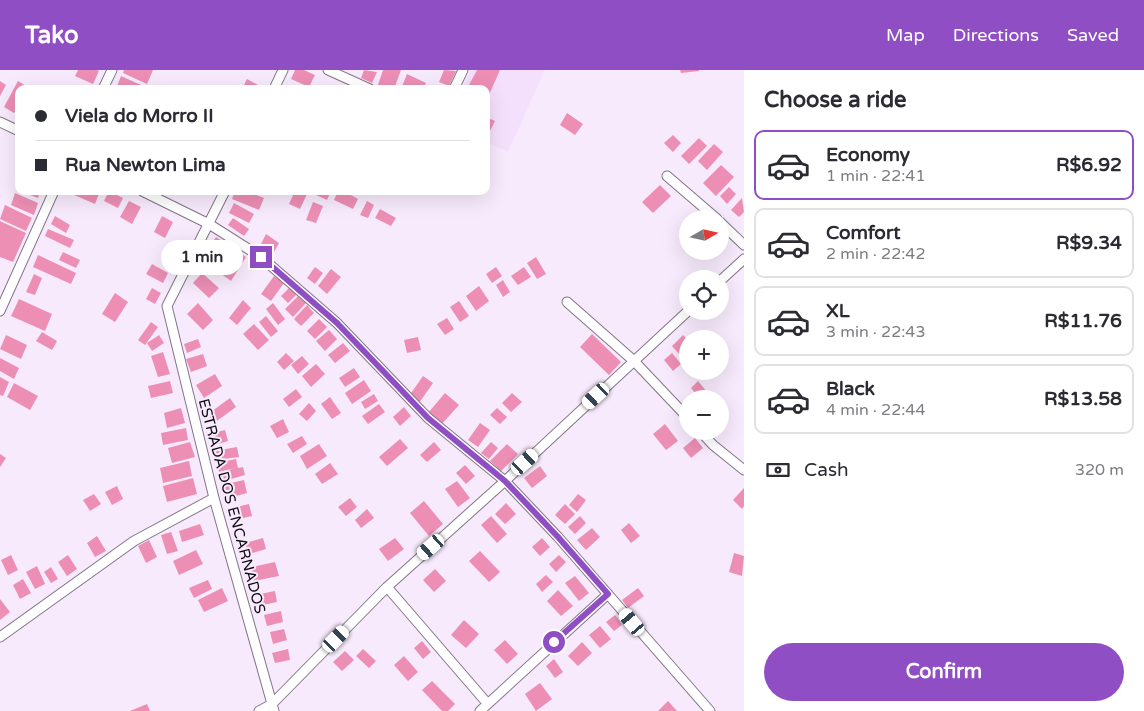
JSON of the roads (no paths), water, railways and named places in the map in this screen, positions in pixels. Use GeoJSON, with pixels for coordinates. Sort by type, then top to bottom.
{"type":"FeatureCollection","features":[{"type":"Feature","properties":{"kind":"street"},"geometry":{"type":"LineString","coordinates":[[105,85],[112,70]]}},
{"type":"Feature","properties":{"kind":"street"},"geometry":{"type":"LineString","coordinates":[[276,85],[283,70]]}},
{"type":"Feature","properties":{"kind":"street"},"geometry":{"type":"LineString","coordinates":[[328,70],[361,85]]}},
{"type":"Feature","properties":{"kind":"street"},"geometry":{"type":"LineString","coordinates":[[456,85],[463,70]]}},
{"type":"Feature","properties":{"kind":"street"},"geometry":{"type":"LineString","coordinates":[[0,122],[15,129]]}},
{"type":"Feature","properties":{"kind":"street"},"geometry":{"type":"LineString","coordinates":[[668,176],[707,210]]}},
{"type":"Feature","properties":{"kind":"street"},"geometry":{"type":"LineString","coordinates":[[0,311],[52,195]]}},
{"type":"Feature","properties":{"kind":"street"},"geometry":{"type":"LineString","coordinates":[[150,195],[209,224],[261,257],[337,323],[428,418],[505,481],[558,537],[710,711]]}},
{"type":"Feature","properties":{"kind":"street"},"geometry":{"type":"LineString","coordinates":[[209,224],[223,195]]}},
{"type":"Feature","properties":{"kind":"street","name":"ESTRADA DOS ENCARNADOS"},"geometry":{"type":"LineString","coordinates":[[209,224],[167,306],[214,498],[273,707]]}},
{"type":"Feature","properties":{"kind":"street"},"geometry":{"type":"LineString","coordinates":[[729,231],[744,245]]}},
{"type":"Feature","properties":{"kind":"street"},"geometry":{"type":"LineString","coordinates":[[729,273],[744,259]]}},
{"type":"Feature","properties":{"kind":"street"},"geometry":{"type":"LineString","coordinates":[[568,302],[634,361],[679,408]]}},
{"type":"Feature","properties":{"kind":"street"},"geometry":{"type":"LineString","coordinates":[[259,711],[273,707],[387,587],[505,481],[679,319]]}},
{"type":"Feature","properties":{"kind":"street"},"geometry":{"type":"LineString","coordinates":[[708,440],[744,470]]}},
{"type":"Feature","properties":{"kind":"street"},"geometry":{"type":"LineString","coordinates":[[0,637],[134,541],[214,498]]}},
{"type":"Feature","properties":{"kind":"street"},"geometry":{"type":"LineString","coordinates":[[387,587],[487,703]]}},
{"type":"Feature","properties":{"kind":"street"},"geometry":{"type":"LineString","coordinates":[[480,711],[608,594]]}}]}
